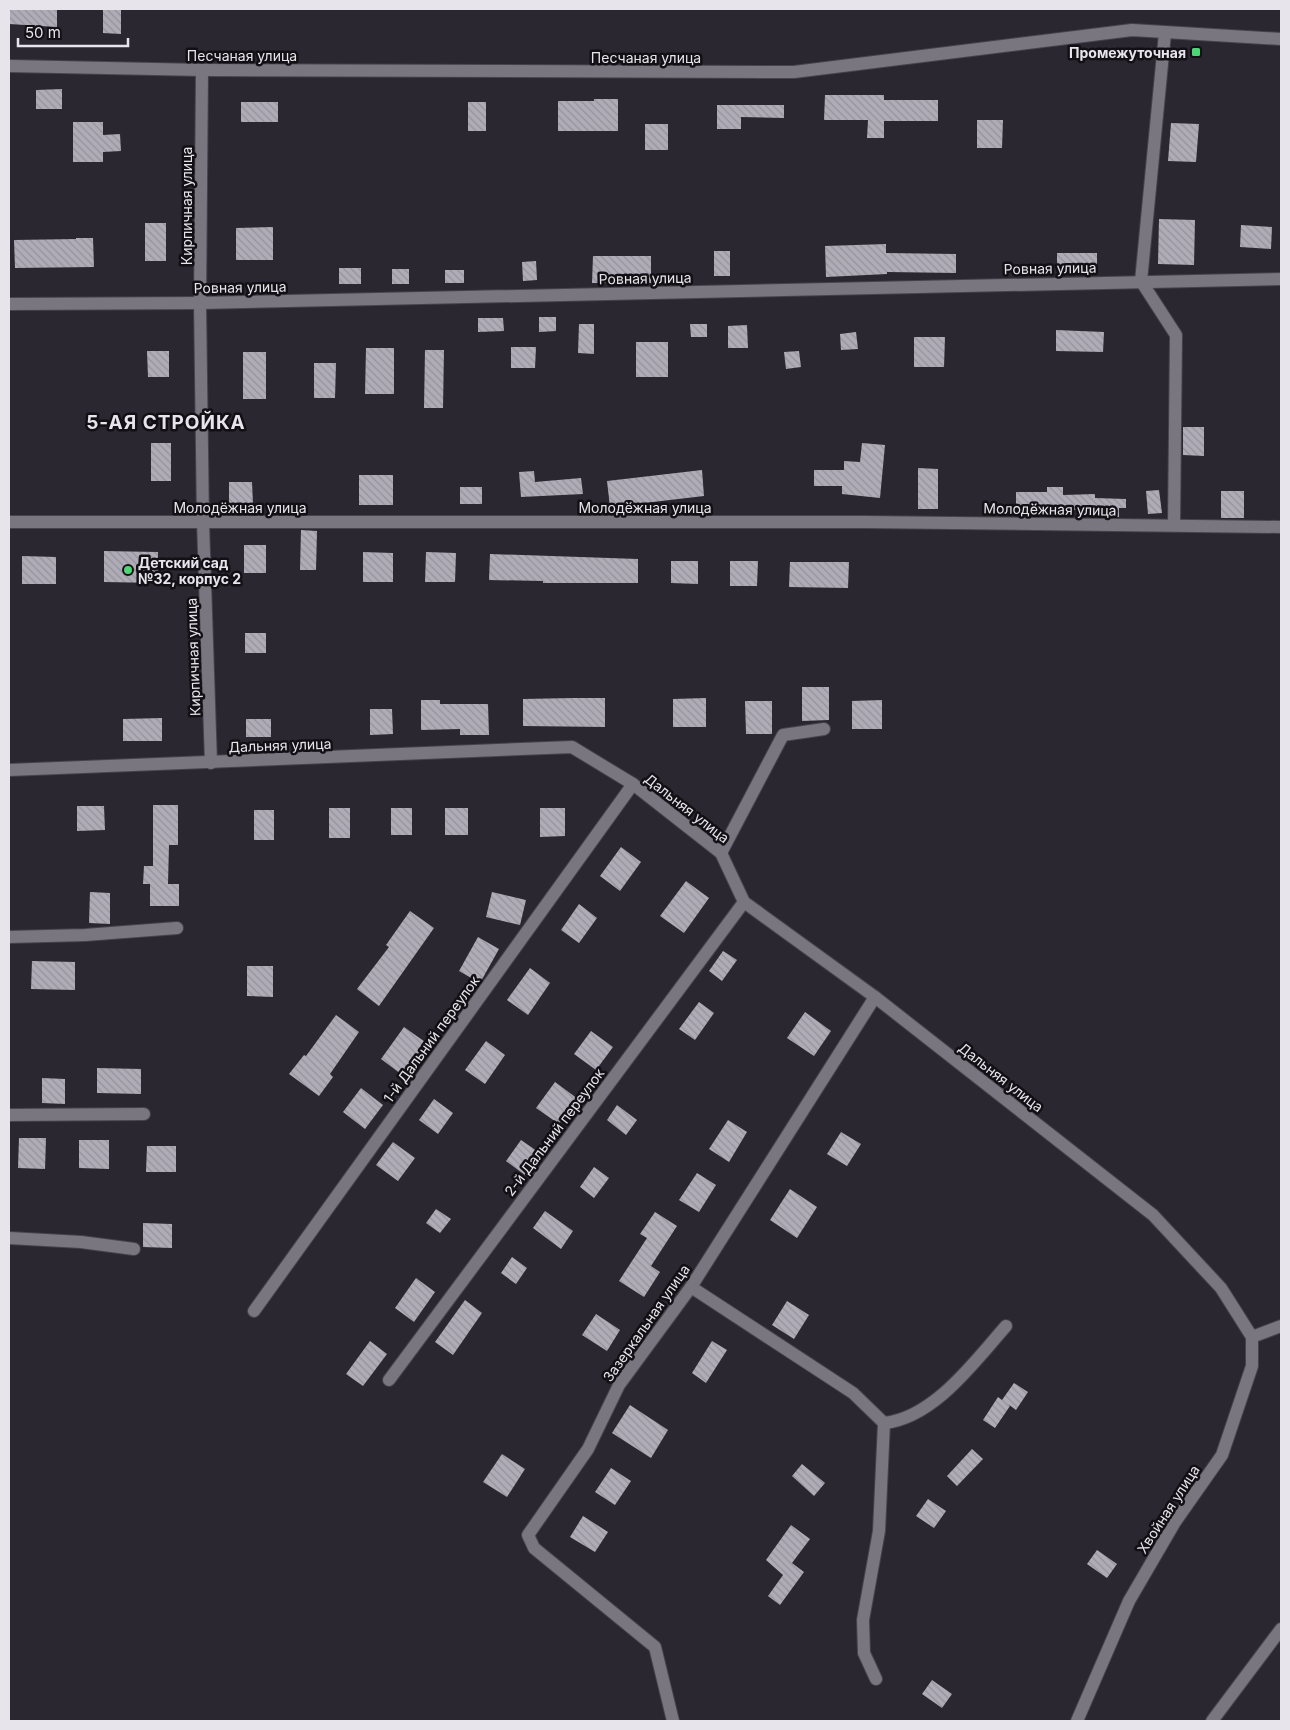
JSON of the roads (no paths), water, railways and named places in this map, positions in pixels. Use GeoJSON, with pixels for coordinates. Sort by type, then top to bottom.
{"type":"FeatureCollection","features":[{"type":"Feature","properties":{"kind":"street","name":"Песчаная улица"},"geometry":{"type":"LineString","coordinates":[[9,66],[202,70],[794,72],[1132,30],[1281,39]]}},
{"type":"Feature","properties":{"kind":"street"},"geometry":{"type":"LineString","coordinates":[[1165,33],[1141,281],[1176,335],[1174,525]]}},
{"type":"Feature","properties":{"kind":"street","name":"Кирпичная улица"},"geometry":{"type":"LineString","coordinates":[[202,70],[200,304],[203,522],[211,763]]}},
{"type":"Feature","properties":{"kind":"street","name":"Ровная улица"},"geometry":{"type":"LineString","coordinates":[[9,304],[200,304],[1281,279]]}},
{"type":"Feature","properties":{"kind":"street","name":"Молодёжная улица"},"geometry":{"type":"LineString","coordinates":[[9,522],[864,522],[1281,527]]}},
{"type":"Feature","properties":{"kind":"street"},"geometry":{"type":"LineString","coordinates":[[721,852],[783,735],[824,729]]}},
{"type":"Feature","properties":{"kind":"street","name":"Дальняя улица"},"geometry":{"type":"LineString","coordinates":[[9,770],[572,748],[633,784],[721,852],[744,902],[876,997],[1153,1215],[1221,1288],[1252,1337]]}},
{"type":"Feature","properties":{"kind":"street","name":"1-й Дальний переулок"},"geometry":{"type":"LineString","coordinates":[[254,1312],[633,784]]}},
{"type":"Feature","properties":{"kind":"street","name":"2-й Дальний переулок"},"geometry":{"type":"LineString","coordinates":[[389,1380],[744,902]]}},
{"type":"Feature","properties":{"kind":"street"},"geometry":{"type":"LineString","coordinates":[[9,937],[85,935],[177,928]]}},
{"type":"Feature","properties":{"kind":"street","name":"Зазеркальная улица"},"geometry":{"type":"LineString","coordinates":[[673,1721],[655,1647],[534,1548],[528,1535],[588,1448],[619,1385],[691,1288],[876,997]]}},
{"type":"Feature","properties":{"kind":"street"},"geometry":{"type":"LineString","coordinates":[[9,1115],[144,1114]]}},
{"type":"Feature","properties":{"kind":"street"},"geometry":{"type":"LineString","coordinates":[[9,1238],[81,1242],[134,1249]]}},
{"type":"Feature","properties":{"kind":"street"},"geometry":{"type":"LineString","coordinates":[[691,1288],[853,1393],[884,1423],[879,1531],[863,1620],[864,1652],[876,1680]]}},
{"type":"Feature","properties":{"kind":"street"},"geometry":{"type":"LineString","coordinates":[[884,1423],[902,1421],[952,1387],[1006,1326]]}},
{"type":"Feature","properties":{"kind":"street"},"geometry":{"type":"LineString","coordinates":[[1252,1337],[1281,1326]]}},
{"type":"Feature","properties":{"kind":"street","name":"Хвойная улица"},"geometry":{"type":"LineString","coordinates":[[1077,1721],[1129,1601],[1175,1522],[1212,1470],[1228,1441],[1252,1366],[1252,1337]]}},
{"type":"Feature","properties":{"kind":"street"},"geometry":{"type":"LineString","coordinates":[[1212,1721],[1281,1629]]}},
{"type":"Feature","properties":{"kind":"place","name":"Промежуточная"},"geometry":{"type":"Point","coordinates":[1196,52]}},
{"type":"Feature","properties":{"kind":"place","name":"Детский сад №32, корпус 2"},"geometry":{"type":"Point","coordinates":[128,570]}},
{"type":"Feature","properties":{"kind":"district","name":"5-АЯ СТРОЙКА"},"geometry":{"type":"Point","coordinates":[166,422]}}]}
